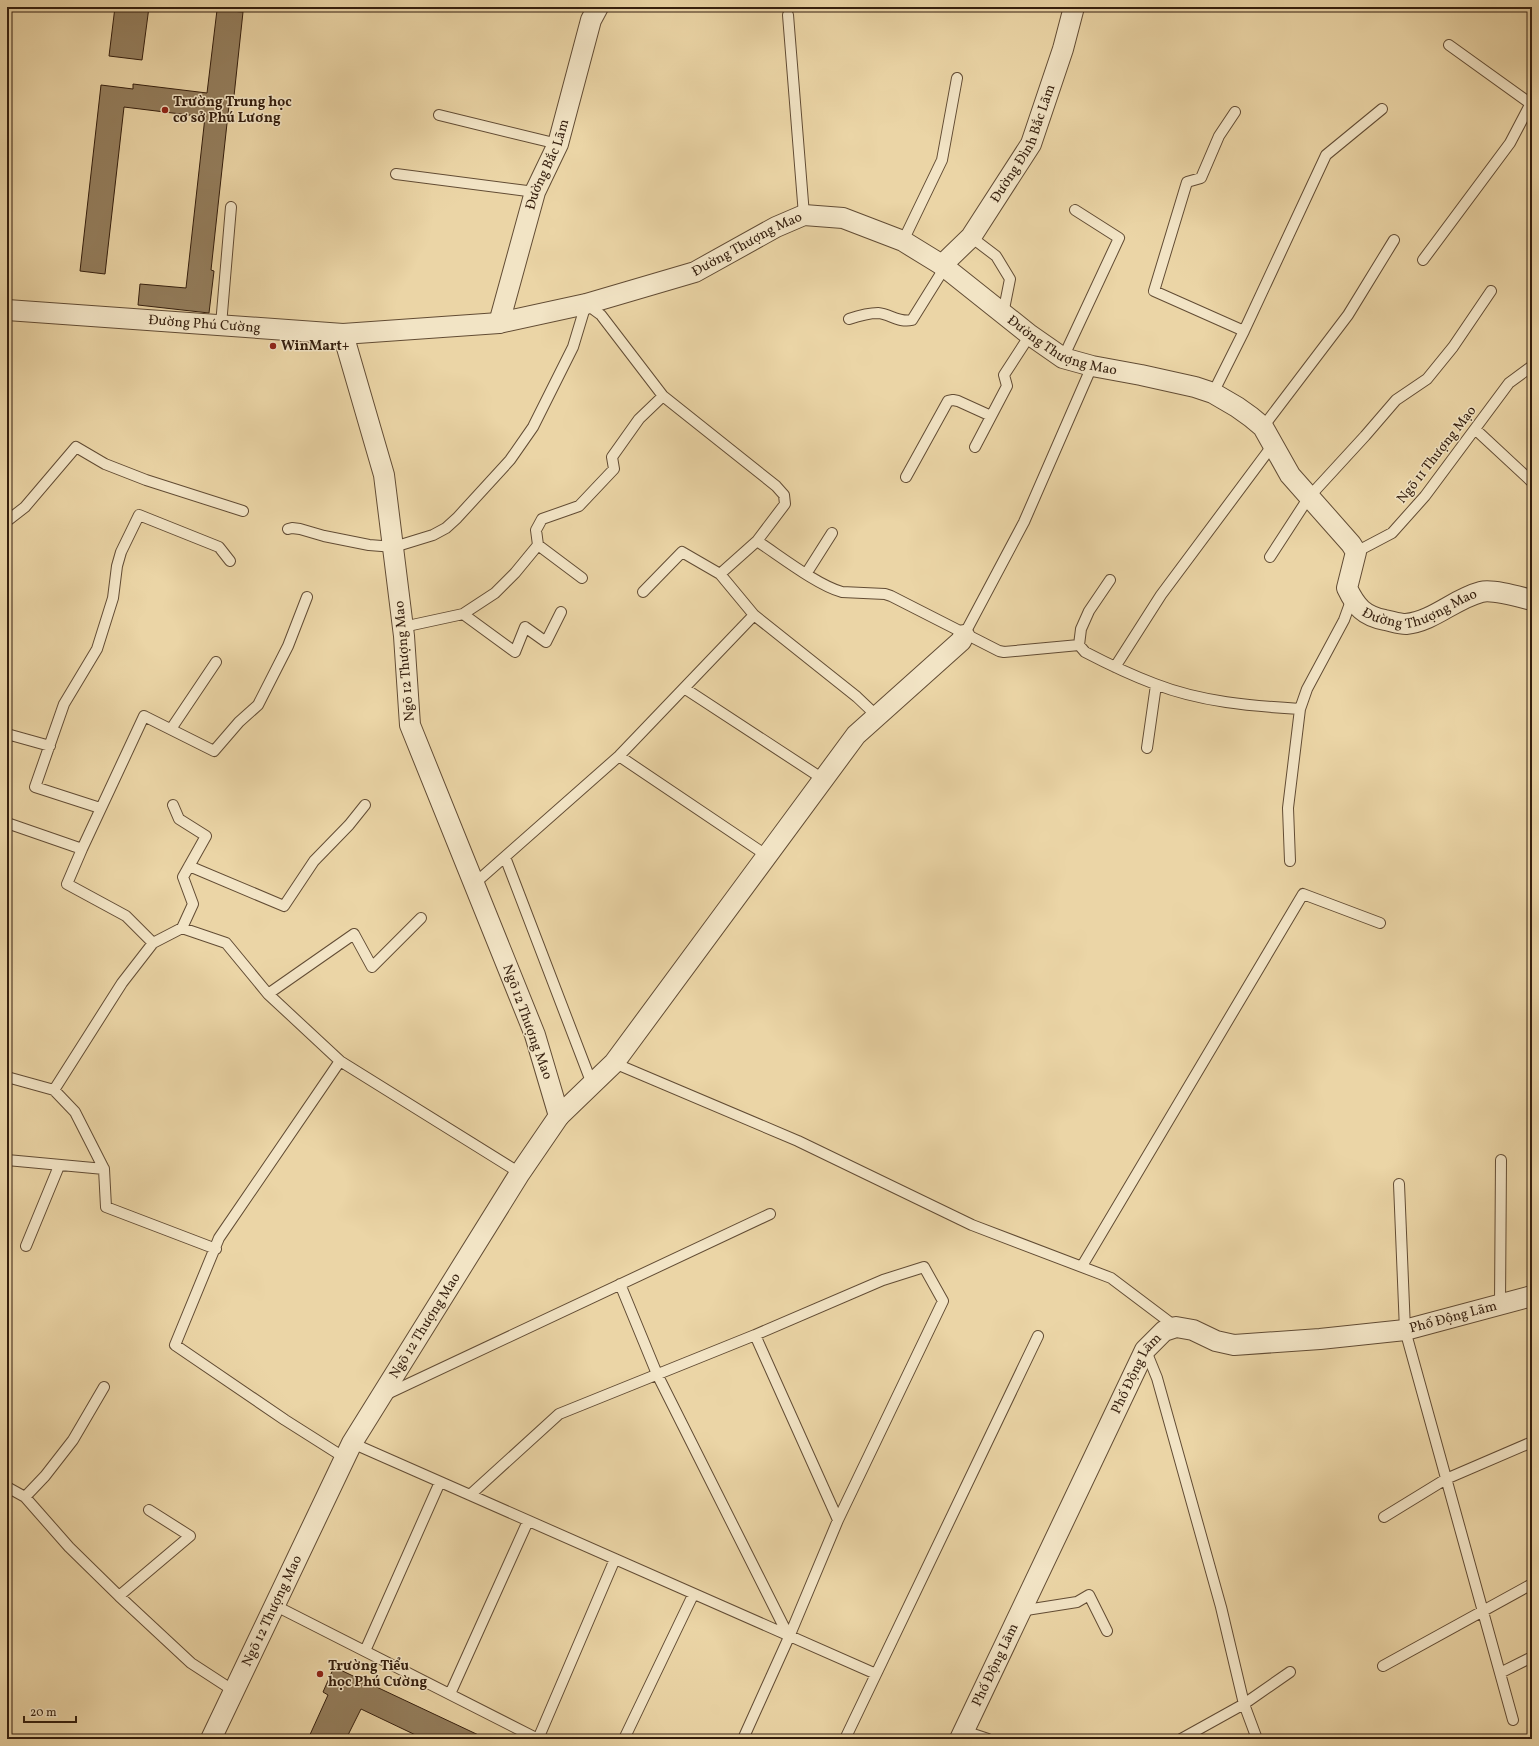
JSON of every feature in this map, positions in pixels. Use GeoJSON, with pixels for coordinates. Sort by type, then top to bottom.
{"type":"FeatureCollection","features":[{"type":"Feature","properties":{"kind":"street","name":"Đường Bắc Lãm"},"geometry":{"type":"LineString","coordinates":[[499,323],[535,192],[558,144],[591,20],[598,7]]}},
{"type":"Feature","properties":{"kind":"street","name":"Đường Đình Bắc Lãm"},"geometry":{"type":"LineString","coordinates":[[944,266],[971,237],[1031,144],[1063,50],[1074,7]]}},
{"type":"Feature","properties":{"kind":"street","name":"Đường Thượng Mao"},"geometry":{"type":"LineString","coordinates":[[499,323],[586,304],[695,272],[776,228],[804,215],[842,218],[903,241],[944,266],[1030,335],[1063,358],[1092,366],[1195,387],[1213,393],[1251,417],[1263,427],[1272,446],[1290,475],[1346,538],[1356,552],[1347,588],[1358,608],[1375,618],[1405,624],[1432,616],[1462,599],[1483,591],[1513,594],[1532,600]]}},
{"type":"Feature","properties":{"kind":"street","name":"Đường Phú Cường"},"geometry":{"type":"LineString","coordinates":[[7,310],[121,313],[221,325],[343,334],[499,323]]}},
{"type":"Feature","properties":{"kind":"street","name":"Ngõ 12 Thượng Mao"},"geometry":{"type":"LineString","coordinates":[[211,1739],[348,1450],[520,1173],[559,1116],[534,1035],[410,725],[403,627],[384,474],[343,334]]}},
{"type":"Feature","properties":{"kind":"street"},"geometry":{"type":"LineString","coordinates":[[559,1116],[614,1063],[856,735],[961,641],[964,635]]}},
{"type":"Feature","properties":{"kind":"street","name":"Phố Động Lãm"},"geometry":{"type":"LineString","coordinates":[[962,1735],[1145,1350],[1164,1331],[1176,1327],[1193,1330],[1216,1341],[1234,1345],[1320,1339],[1405,1330],[1532,1296]]}},
{"type":"Feature","properties":{"kind":"lane"},"geometry":{"type":"LineString","coordinates":[[788,15],[804,215]]}},
{"type":"Feature","properties":{"kind":"lane"},"geometry":{"type":"LineString","coordinates":[[1424,260],[1510,143],[1531,102],[1450,45]]}},
{"type":"Feature","properties":{"kind":"lane"},"geometry":{"type":"LineString","coordinates":[[903,241],[942,160],[957,78]]}},
{"type":"Feature","properties":{"kind":"lane"},"geometry":{"type":"LineString","coordinates":[[1213,393],[1244,331],[1326,155],[1382,108]]}},
{"type":"Feature","properties":{"kind":"lane"},"geometry":{"type":"LineString","coordinates":[[1235,112],[1219,136],[1201,178],[1187,182],[1154,291],[1244,331]]}},
{"type":"Feature","properties":{"kind":"lane"},"geometry":{"type":"LineString","coordinates":[[439,116],[558,144]]}},
{"type":"Feature","properties":{"kind":"lane"},"geometry":{"type":"LineString","coordinates":[[396,174],[535,192]]}},
{"type":"Feature","properties":{"kind":"lane"},"geometry":{"type":"LineString","coordinates":[[221,325],[231,207]]}},
{"type":"Feature","properties":{"kind":"lane"},"geometry":{"type":"LineString","coordinates":[[1063,358],[1119,238],[1075,210]]}},
{"type":"Feature","properties":{"kind":"lane"},"geometry":{"type":"LineString","coordinates":[[971,237],[996,256],[1010,279],[1003,314]]}},
{"type":"Feature","properties":{"kind":"lane"},"geometry":{"type":"LineString","coordinates":[[1263,427],[1348,315],[1394,240]]}},
{"type":"Feature","properties":{"kind":"lane"},"geometry":{"type":"LineString","coordinates":[[849,319],[866,314],[879,313],[904,322],[912,320],[944,266]]}},
{"type":"Feature","properties":{"kind":"lane"},"geometry":{"type":"LineString","coordinates":[[1270,557],[1309,497],[1396,400],[1427,379],[1453,347],[1491,291]]}},
{"type":"Feature","properties":{"kind":"lane"},"geometry":{"type":"LineString","coordinates":[[288,529],[300,529],[324,536],[350,541],[394,547],[433,535],[446,528],[461,514],[510,460],[533,427],[573,347],[586,304],[602,315],[663,396],[776,486],[784,496],[785,504],[757,541],[720,574]]}},
{"type":"Feature","properties":{"kind":"lane"},"geometry":{"type":"LineString","coordinates":[[975,447],[1007,386],[1004,375],[1030,335]]}},
{"type":"Feature","properties":{"kind":"lane"},"geometry":{"type":"LineString","coordinates":[[964,635],[1024,522],[1092,366]]}},
{"type":"Feature","properties":{"kind":"lane","name":"Ngõ 11 Thượng Mạo"},"geometry":{"type":"LineString","coordinates":[[1356,552],[1392,532],[1425,496],[1509,383],[1532,366]]}},
{"type":"Feature","properties":{"kind":"lane"},"geometry":{"type":"LineString","coordinates":[[582,578],[538,545],[536,530],[542,519],[579,506],[614,468],[612,457],[639,418],[663,396]]}},
{"type":"Feature","properties":{"kind":"lane"},"geometry":{"type":"LineString","coordinates":[[906,477],[948,401],[958,401],[991,416]]}},
{"type":"Feature","properties":{"kind":"lane"},"geometry":{"type":"LineString","coordinates":[[1475,429],[1532,482]]}},
{"type":"Feature","properties":{"kind":"lane"},"geometry":{"type":"LineString","coordinates":[[1115,668],[1161,595],[1272,446]]}},
{"type":"Feature","properties":{"kind":"lane"},"geometry":{"type":"LineString","coordinates":[[7,521],[25,507],[76,447],[105,464],[146,480],[243,511]]}},
{"type":"Feature","properties":{"kind":"lane"},"geometry":{"type":"LineString","coordinates":[[100,808],[35,787],[64,704],[97,650],[113,598],[117,566],[121,552],[139,515],[219,547],[230,561]]}},
{"type":"Feature","properties":{"kind":"lane"},"geometry":{"type":"LineString","coordinates":[[806,574],[832,533]]}},
{"type":"Feature","properties":{"kind":"lane"},"geometry":{"type":"LineString","coordinates":[[757,541],[806,574],[836,591],[885,594],[891,596],[964,635],[994,649],[1004,652],[1079,645]]}},
{"type":"Feature","properties":{"kind":"lane"},"geometry":{"type":"LineString","coordinates":[[403,627],[462,614],[495,593],[538,545]]}},
{"type":"Feature","properties":{"kind":"lane"},"geometry":{"type":"LineString","coordinates":[[643,592],[682,552],[720,574],[754,615],[857,697],[877,716]]}},
{"type":"Feature","properties":{"kind":"lane"},"geometry":{"type":"LineString","coordinates":[[1110,580],[1089,611],[1081,629],[1079,645],[1085,652],[1115,668],[1156,685],[1201,698],[1242,704],[1300,709]]}},
{"type":"Feature","properties":{"kind":"lane"},"geometry":{"type":"LineString","coordinates":[[153,943],[126,916],[67,884],[100,808],[144,716],[214,751],[239,722],[258,705],[288,646],[307,596]]}},
{"type":"Feature","properties":{"kind":"lane"},"geometry":{"type":"LineString","coordinates":[[1290,862],[1288,808],[1300,709],[1307,689],[1344,620],[1352,598]]}},
{"type":"Feature","properties":{"kind":"lane"},"geometry":{"type":"LineString","coordinates":[[462,614],[515,652],[525,627],[546,642],[562,612]]}},
{"type":"Feature","properties":{"kind":"lane"},"geometry":{"type":"LineString","coordinates":[[474,884],[619,756],[754,615]]}},
{"type":"Feature","properties":{"kind":"lane"},"geometry":{"type":"LineString","coordinates":[[171,729],[216,662]]}},
{"type":"Feature","properties":{"kind":"lane"},"geometry":{"type":"LineString","coordinates":[[1147,748],[1156,685]]}},
{"type":"Feature","properties":{"kind":"lane"},"geometry":{"type":"LineString","coordinates":[[684,688],[823,779]]}},
{"type":"Feature","properties":{"kind":"lane"},"geometry":{"type":"LineString","coordinates":[[7,734],[50,746]]}},
{"type":"Feature","properties":{"kind":"lane"},"geometry":{"type":"LineString","coordinates":[[619,756],[766,855]]}},
{"type":"Feature","properties":{"kind":"lane"},"geometry":{"type":"LineString","coordinates":[[54,1090],[122,984],[153,943],[182,928],[193,904],[183,877],[206,836],[180,820],[173,804]]}},
{"type":"Feature","properties":{"kind":"lane"},"geometry":{"type":"LineString","coordinates":[[189,866],[284,906],[314,861],[349,825],[365,805]]}},
{"type":"Feature","properties":{"kind":"lane"},"geometry":{"type":"LineString","coordinates":[[7,822],[82,849]]}},
{"type":"Feature","properties":{"kind":"lane"},"geometry":{"type":"LineString","coordinates":[[505,857],[592,1084]]}},
{"type":"Feature","properties":{"kind":"lane"},"geometry":{"type":"LineString","coordinates":[[1082,1266],[1303,894],[1380,923]]}},
{"type":"Feature","properties":{"kind":"lane"},"geometry":{"type":"LineString","coordinates":[[268,994],[354,934],[372,967],[421,918]]}},
{"type":"Feature","properties":{"kind":"lane"},"geometry":{"type":"LineString","coordinates":[[182,928],[226,943],[268,994],[340,1061],[520,1173]]}},
{"type":"Feature","properties":{"kind":"lane"},"geometry":{"type":"LineString","coordinates":[[340,1061],[219,1238],[216,1249],[175,1345],[285,1420],[348,1450],[440,1482],[693,1595],[876,1674]]}},
{"type":"Feature","properties":{"kind":"lane"},"geometry":{"type":"LineString","coordinates":[[614,1063],[798,1141],[972,1225],[1111,1278],[1176,1327]]}},
{"type":"Feature","properties":{"kind":"lane"},"geometry":{"type":"LineString","coordinates":[[7,1077],[54,1090],[75,1112],[104,1169],[106,1207],[216,1249]]}},
{"type":"Feature","properties":{"kind":"lane"},"geometry":{"type":"LineString","coordinates":[[7,1160],[104,1169]]}},
{"type":"Feature","properties":{"kind":"lane"},"geometry":{"type":"LineString","coordinates":[[1500,1304],[1501,1160]]}},
{"type":"Feature","properties":{"kind":"lane"},"geometry":{"type":"LineString","coordinates":[[26,1246],[59,1166]]}},
{"type":"Feature","properties":{"kind":"lane"},"geometry":{"type":"LineString","coordinates":[[1399,1184],[1405,1330],[1514,1720]]}},
{"type":"Feature","properties":{"kind":"lane"},"geometry":{"type":"LineString","coordinates":[[381,1396],[770,1214]]}},
{"type":"Feature","properties":{"kind":"lane"},"geometry":{"type":"LineString","coordinates":[[470,1495],[558,1414],[755,1335],[883,1280],[924,1267],[943,1301],[838,1520],[789,1637],[743,1739]]}},
{"type":"Feature","properties":{"kind":"lane"},"geometry":{"type":"LineString","coordinates":[[620,1284],[657,1374],[789,1637]]}},
{"type":"Feature","properties":{"kind":"lane"},"geometry":{"type":"LineString","coordinates":[[755,1335],[838,1520]]}},
{"type":"Feature","properties":{"kind":"lane"},"geometry":{"type":"LineString","coordinates":[[845,1739],[1038,1336]]}},
{"type":"Feature","properties":{"kind":"lane"},"geometry":{"type":"LineString","coordinates":[[1145,1350],[1162,1393],[1221,1607],[1244,1704],[1256,1739]]}},
{"type":"Feature","properties":{"kind":"lane"},"geometry":{"type":"LineString","coordinates":[[25,1497],[45,1476],[73,1440],[104,1387]]}},
{"type":"Feature","properties":{"kind":"lane"},"geometry":{"type":"LineString","coordinates":[[1384,1518],[1446,1479],[1532,1442]]}},
{"type":"Feature","properties":{"kind":"lane"},"geometry":{"type":"LineString","coordinates":[[364,1651],[440,1482]]}},
{"type":"Feature","properties":{"kind":"lane"},"geometry":{"type":"LineString","coordinates":[[7,1487],[25,1497],[69,1547],[191,1664],[234,1691]]}},
{"type":"Feature","properties":{"kind":"lane"},"geometry":{"type":"LineString","coordinates":[[119,1596],[190,1536],[149,1510]]}},
{"type":"Feature","properties":{"kind":"lane"},"geometry":{"type":"LineString","coordinates":[[450,1694],[528,1521]]}},
{"type":"Feature","properties":{"kind":"lane"},"geometry":{"type":"LineString","coordinates":[[274,1606],[538,1739],[615,1559]]}},
{"type":"Feature","properties":{"kind":"lane"},"geometry":{"type":"LineString","coordinates":[[1383,1666],[1532,1584]]}},
{"type":"Feature","properties":{"kind":"lane"},"geometry":{"type":"LineString","coordinates":[[624,1739],[693,1595]]}},
{"type":"Feature","properties":{"kind":"lane"},"geometry":{"type":"LineString","coordinates":[[1020,1611],[1077,1602],[1089,1595],[1107,1631]]}},
{"type":"Feature","properties":{"kind":"lane"},"geometry":{"type":"LineString","coordinates":[[1500,1673],[1532,1657]]}},
{"type":"Feature","properties":{"kind":"lane"},"geometry":{"type":"LineString","coordinates":[[1181,1739],[1244,1704],[1290,1672]]}},
{"type":"Feature","properties":{"kind":"lane"},"geometry":{"type":"LineString","coordinates":[[962,1735],[988,1739]]}},
{"type":"Feature","properties":{"kind":"building"},"geometry":{"type":"Polygon","coordinates":[[[115,7],[149,7],[142,60],[109,56],[115,7]]]}},
{"type":"Feature","properties":{"kind":"building"},"geometry":{"type":"Polygon","coordinates":[[[217,10],[243,12],[234,96],[230,96],[211,270],[214,271],[209,313],[138,305],[140,284],[186,288],[205,117],[124,107],[105,274],[80,271],[101,85],[133,89],[133,84],[207,93],[217,10]]]}},
{"type":"Feature","properties":{"kind":"building"},"geometry":{"type":"Polygon","coordinates":[[[334,1667],[487,1739],[424,1739],[361,1709],[346,1739],[308,1739],[328,1695],[323,1692],[334,1667]]]}},
{"type":"Feature","properties":{"kind":"place","name":"Trường Trung học cơ sở Phú Lương"},"geometry":{"type":"Point","coordinates":[165,110]}},
{"type":"Feature","properties":{"kind":"place","name":"WinMart+"},"geometry":{"type":"Point","coordinates":[273,346]}},
{"type":"Feature","properties":{"kind":"place","name":"Trường Tiểu học Phú Cường"},"geometry":{"type":"Point","coordinates":[320,1674]}}]}
